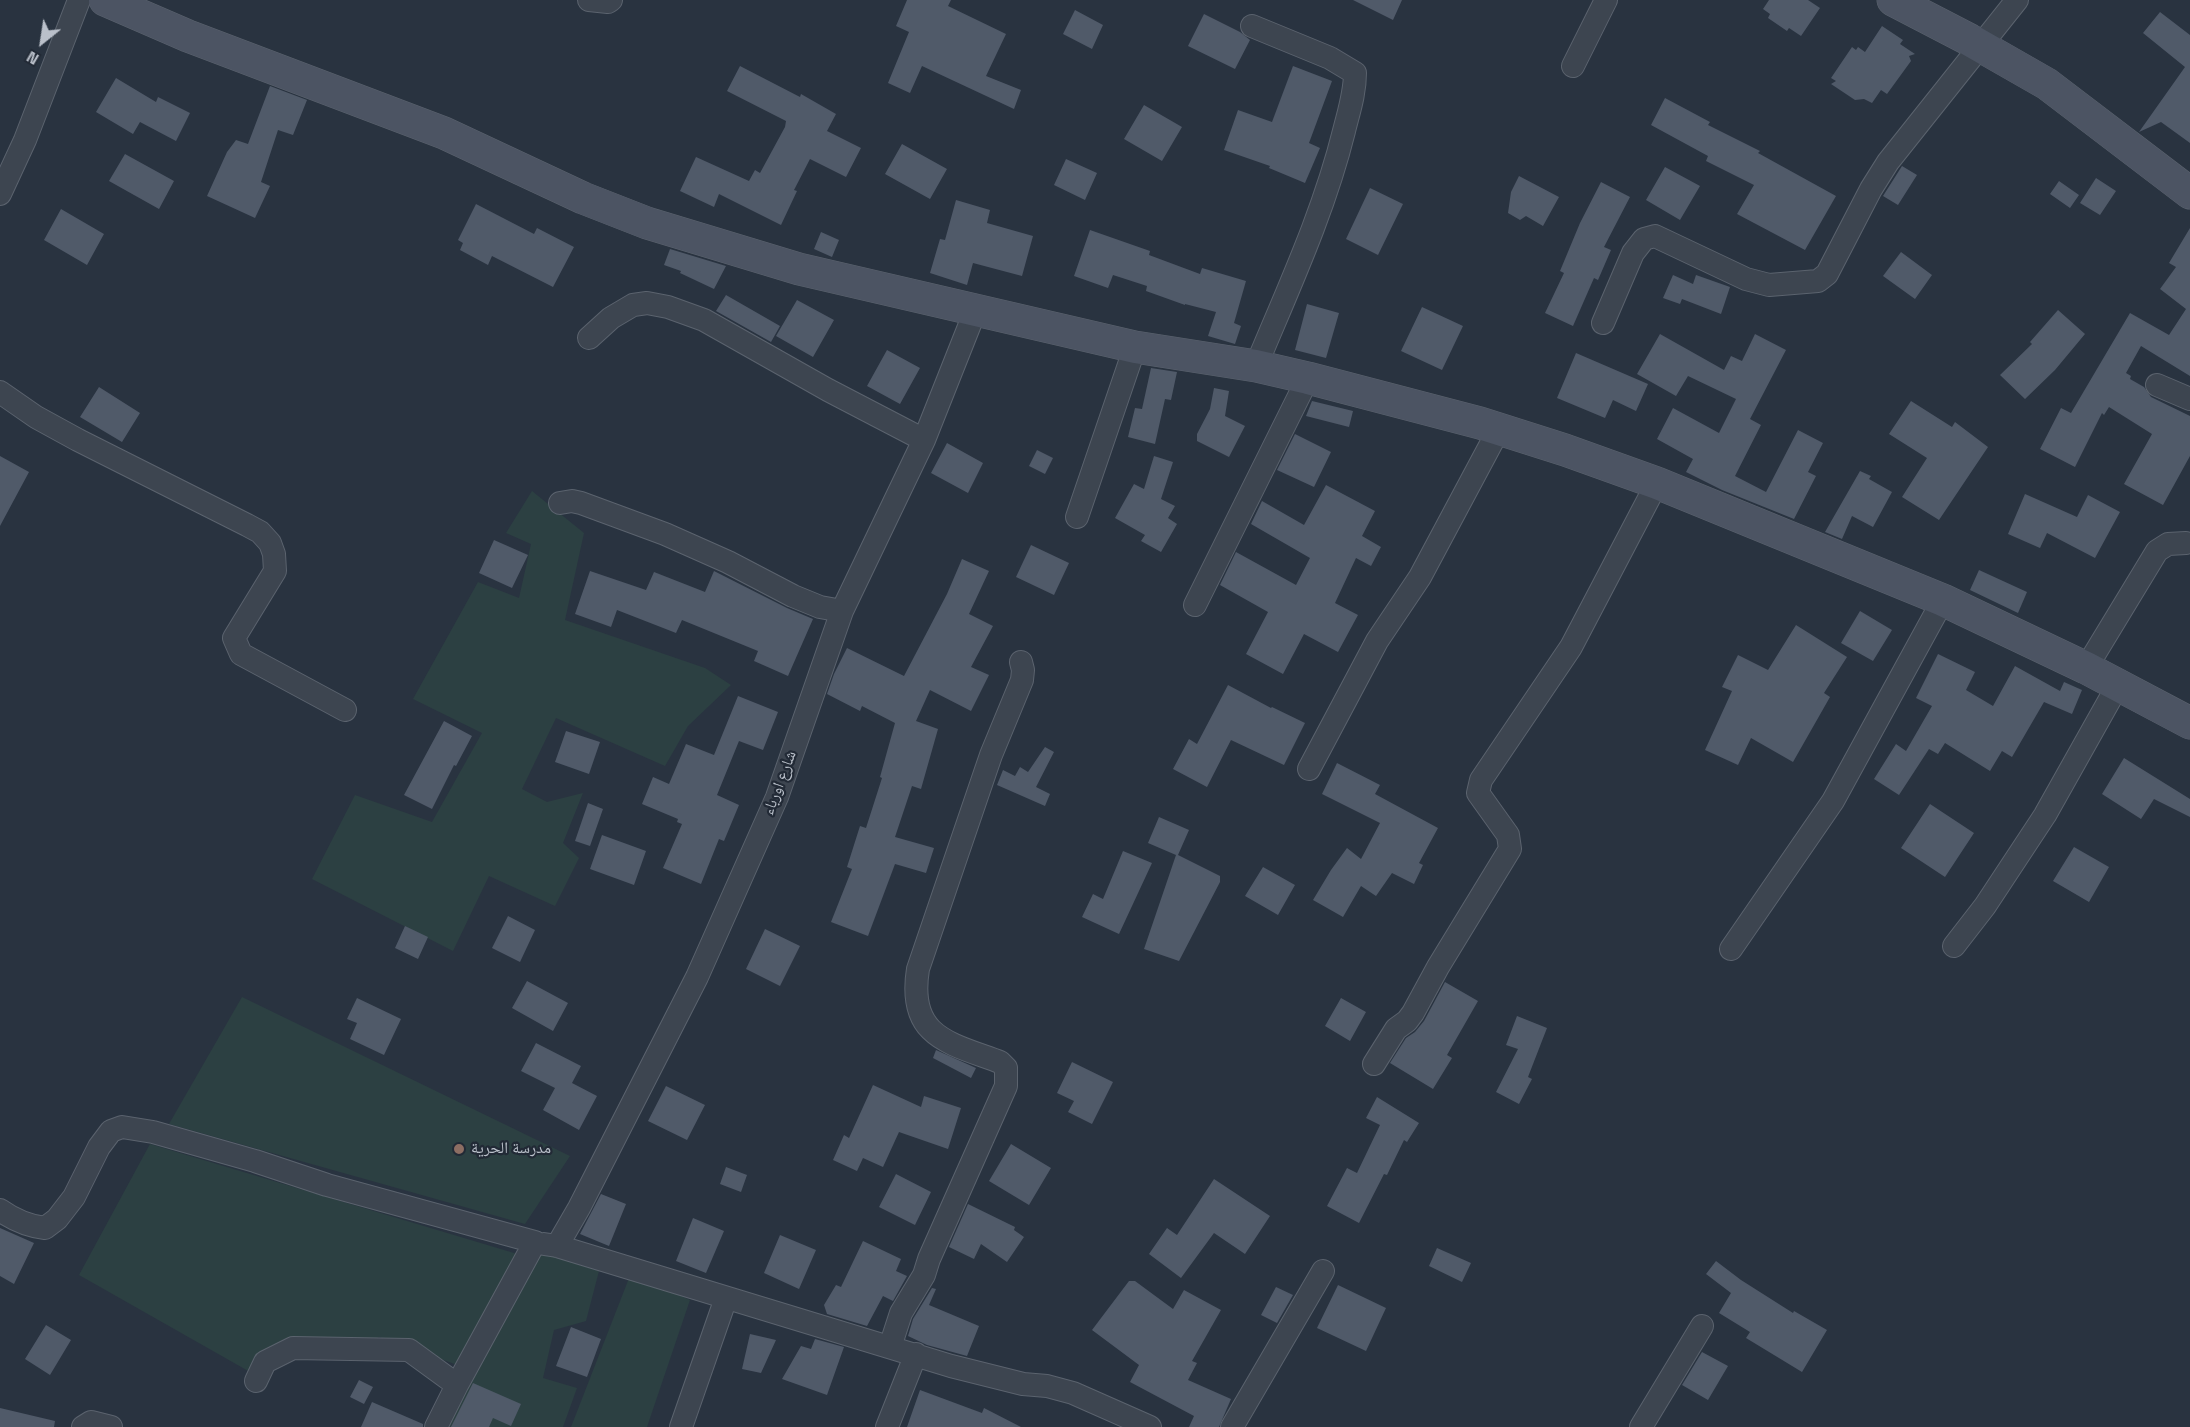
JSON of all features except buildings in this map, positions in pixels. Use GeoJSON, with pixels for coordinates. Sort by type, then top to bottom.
{"type":"FeatureCollection","features":[{"type":"Feature","properties":{"kind":"street"},"geometry":{"type":"LineString","coordinates":[[0,194],[25,140],[80,0]]}},
{"type":"Feature","properties":{"kind":"street"},"geometry":{"type":"LineString","coordinates":[[105,0],[150,9],[188,36],[444,133],[574,194],[647,223],[799,269],[1135,347],[1256,366],[1308,378],[1499,429],[1565,450],[1657,483],[1943,600],[2086,668],[2190,723]]}},
{"type":"Feature","properties":{"kind":"street"},"geometry":{"type":"LineString","coordinates":[[589,0],[608,2],[611,0]]}},
{"type":"Feature","properties":{"kind":"street"},"geometry":{"type":"LineString","coordinates":[[1573,66],[1606,0]]}},
{"type":"Feature","properties":{"kind":"street"},"geometry":{"type":"LineString","coordinates":[[1893,0],[2046,84],[2190,193]]}},
{"type":"Feature","properties":{"kind":"street"},"geometry":{"type":"LineString","coordinates":[[1603,322],[1633,253],[1644,239],[1655,236],[1746,279],[1769,285],[1812,282],[1822,278],[1831,269],[1871,189],[1888,162],[2017,0]]}},
{"type":"Feature","properties":{"kind":"street"},"geometry":{"type":"LineString","coordinates":[[1252,26],[1330,58],[1355,73],[1351,106],[1323,203],[1256,366]]}},
{"type":"Feature","properties":{"kind":"street"},"geometry":{"type":"LineString","coordinates":[[589,338],[611,318],[633,305],[646,303],[668,307],[704,320],[828,390],[924,440]]}},
{"type":"Feature","properties":{"kind":"street","name":"شارع اورباء"},"geometry":{"type":"LineString","coordinates":[[436,1427],[457,1385],[546,1244],[579,1208],[697,977],[777,797],[843,611],[924,440],[976,309]]}},
{"type":"Feature","properties":{"kind":"street"},"geometry":{"type":"LineString","coordinates":[[1077,517],[1135,347]]}},
{"type":"Feature","properties":{"kind":"street"},"geometry":{"type":"LineString","coordinates":[[1195,605],[1308,378]]}},
{"type":"Feature","properties":{"kind":"street"},"geometry":{"type":"LineString","coordinates":[[2157,385],[2190,399]]}},
{"type":"Feature","properties":{"kind":"street"},"geometry":{"type":"LineString","coordinates":[[0,392],[36,417],[78,440],[247,525],[266,537],[274,554],[275,571],[234,638],[241,654],[345,710]]}},
{"type":"Feature","properties":{"kind":"street"},"geometry":{"type":"LineString","coordinates":[[1309,769],[1377,641],[1426,567],[1499,429]]}},
{"type":"Feature","properties":{"kind":"street"},"geometry":{"type":"LineString","coordinates":[[1374,1064],[1396,1029],[1413,1013],[1438,967],[1510,849],[1508,835],[1478,793],[1481,780],[1571,647],[1657,483]]}},
{"type":"Feature","properties":{"kind":"street"},"geometry":{"type":"LineString","coordinates":[[560,503],[572,501],[636,522],[728,562],[793,596],[820,607],[843,611]]}},
{"type":"Feature","properties":{"kind":"street"},"geometry":{"type":"LineString","coordinates":[[2086,668],[2157,551],[2168,544],[2187,543]]}},
{"type":"Feature","properties":{"kind":"street"},"geometry":{"type":"LineString","coordinates":[[1731,949],[1843,786],[1943,600]]}},
{"type":"Feature","properties":{"kind":"street"},"geometry":{"type":"LineString","coordinates":[[890,1347],[901,1313],[924,1275],[929,1258],[1006,1086],[1006,1068],[1000,1062],[936,1036],[927,1028],[916,996],[916,979],[991,755],[1022,680],[1021,662]]}},
{"type":"Feature","properties":{"kind":"street"},"geometry":{"type":"LineString","coordinates":[[1954,946],[1985,906],[2045,815],[2118,685]]}},
{"type":"Feature","properties":{"kind":"street"},"geometry":{"type":"LineString","coordinates":[[0,1210],[9,1217],[31,1226],[45,1228],[57,1219],[74,1197],[99,1148],[111,1131],[122,1127],[153,1132],[255,1161],[327,1185],[546,1244],[951,1366],[1023,1384],[1047,1386],[1073,1393],[1150,1427]]}},
{"type":"Feature","properties":{"kind":"street"},"geometry":{"type":"LineString","coordinates":[[1232,1427],[1323,1271]]}},
{"type":"Feature","properties":{"kind":"street"},"geometry":{"type":"LineString","coordinates":[[681,1427],[726,1298]]}},
{"type":"Feature","properties":{"kind":"street"},"geometry":{"type":"LineString","coordinates":[[1641,1427],[1702,1326]]}},
{"type":"Feature","properties":{"kind":"street"},"geometry":{"type":"LineString","coordinates":[[256,1381],[265,1362],[293,1348],[409,1350],[457,1385]]}},
{"type":"Feature","properties":{"kind":"street"},"geometry":{"type":"LineString","coordinates":[[887,1427],[916,1354]]}},
{"type":"Feature","properties":{"kind":"street"},"geometry":{"type":"LineString","coordinates":[[83,1427],[91,1422],[111,1427]]}},
{"type":"Feature","properties":{"kind":"green space"},"geometry":{"type":"Polygon","coordinates":[[[532,491],[584,533],[565,620],[705,668],[731,685],[688,726],[665,766],[556,718],[522,789],[547,802],[583,793],[563,843],[579,858],[555,906],[489,876],[453,951],[312,879],[355,795],[432,822],[482,733],[413,699],[478,582],[519,598],[531,544],[506,533],[532,491]]]}},
{"type":"Feature","properties":{"kind":"green space"},"geometry":{"type":"Polygon","coordinates":[[[242,997],[570,1156],[525,1224],[169,1124],[242,997]]]}},
{"type":"Feature","properties":{"kind":"green space"},"geometry":{"type":"Polygon","coordinates":[[[150,1144],[524,1256],[463,1367],[379,1337],[371,1342],[289,1339],[250,1372],[79,1275],[150,1144]]]}},
{"type":"Feature","properties":{"kind":"green space"},"geometry":{"type":"Polygon","coordinates":[[[537,1251],[599,1271],[586,1321],[554,1330],[543,1378],[577,1388],[563,1427],[446,1427],[537,1251]]]}},
{"type":"Feature","properties":{"kind":"green space"},"geometry":{"type":"Polygon","coordinates":[[[631,1273],[690,1300],[647,1427],[571,1427],[631,1273]]]}},
{"type":"Feature","properties":{"kind":"place","name":"مدرسة الحرية"},"geometry":{"type":"Point","coordinates":[459,1149]}}]}
